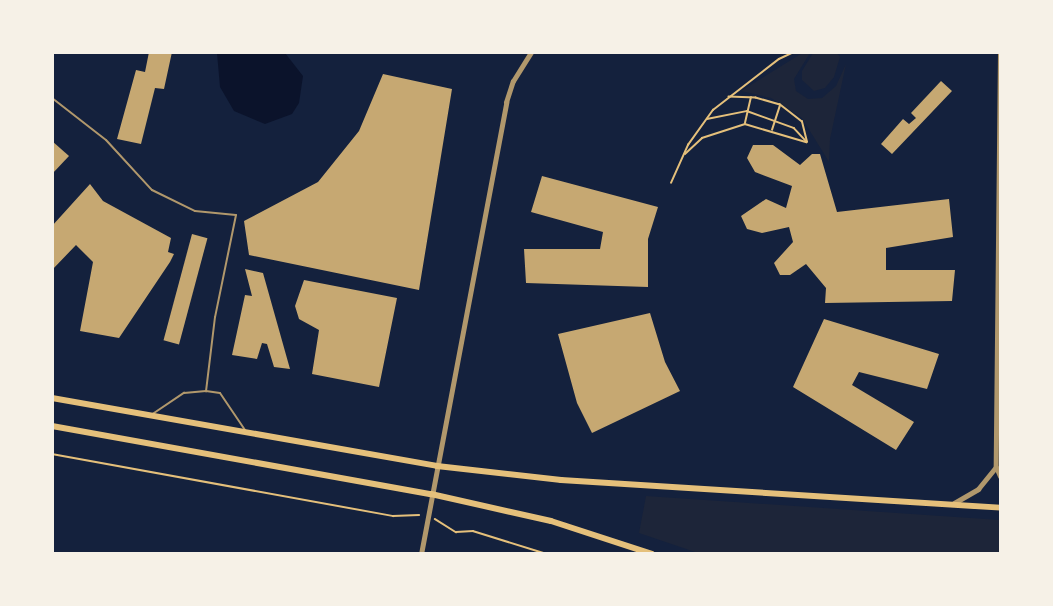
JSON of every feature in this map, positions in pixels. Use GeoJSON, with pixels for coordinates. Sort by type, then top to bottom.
{"type":"FeatureCollection","features":[{"type":"Feature","properties":{"kind":"main road"},"geometry":{"type":"LineString","coordinates":[[52,398],[437,466],[561,480],[954,503],[1000,508]]}},
{"type":"Feature","properties":{"kind":"main road"},"geometry":{"type":"LineString","coordinates":[[52,426],[431,494],[551,521],[652,554]]}},
{"type":"Feature","properties":{"kind":"street"},"geometry":{"type":"LineString","coordinates":[[422,554],[431,494],[506,102],[513,81],[531,52]]}},
{"type":"Feature","properties":{"kind":"street"},"geometry":{"type":"LineString","coordinates":[[1000,52],[996,467],[1000,476]]}},
{"type":"Feature","properties":{"kind":"street"},"geometry":{"type":"LineString","coordinates":[[954,503],[978,489],[996,467]]}},
{"type":"Feature","properties":{"kind":"lane"},"geometry":{"type":"LineString","coordinates":[[52,98],[106,140],[152,190],[195,211],[236,215],[215,317],[206,391]]}},
{"type":"Feature","properties":{"kind":"lane"},"geometry":{"type":"LineString","coordinates":[[150,416],[184,393],[206,391],[219,393],[247,432]]}},
{"type":"Feature","properties":{"kind":"path"},"geometry":{"type":"LineString","coordinates":[[671,183],[684,154],[707,119],[729,97],[779,59],[794,52]]}},
{"type":"Feature","properties":{"kind":"path"},"geometry":{"type":"LineString","coordinates":[[729,97],[752,98],[780,105],[802,122],[807,142]]}},
{"type":"Feature","properties":{"kind":"path"},"geometry":{"type":"LineString","coordinates":[[744,124],[752,98]]}},
{"type":"Feature","properties":{"kind":"path"},"geometry":{"type":"LineString","coordinates":[[772,130],[780,105]]}},
{"type":"Feature","properties":{"kind":"path"},"geometry":{"type":"LineString","coordinates":[[707,119],[747,111],[776,119],[794,128],[807,142]]}},
{"type":"Feature","properties":{"kind":"path"},"geometry":{"type":"LineString","coordinates":[[684,154],[702,138],[744,124],[772,130],[790,141],[807,142]]}},
{"type":"Feature","properties":{"kind":"path"},"geometry":{"type":"LineString","coordinates":[[52,454],[393,516],[428,514],[456,532],[473,531],[547,554]]}},
{"type":"Feature","properties":{"kind":"shaded area"},"geometry":{"type":"Polygon","coordinates":[[[804,52],[810,53],[794,79],[796,91],[808,99],[822,98],[836,86],[846,64],[830,139],[829,162],[802,118],[771,98],[741,91],[804,52]]]}},
{"type":"Feature","properties":{"kind":"shaded area"},"geometry":{"type":"Polygon","coordinates":[[[217,53],[285,53],[303,76],[299,103],[292,114],[265,124],[234,111],[220,87],[217,53]]]}},
{"type":"Feature","properties":{"kind":"shaded area"},"geometry":{"type":"Polygon","coordinates":[[[813,53],[837,53],[840,57],[834,77],[825,88],[814,91],[802,80],[802,71],[813,53]]]}},
{"type":"Feature","properties":{"kind":"shaded area"},"geometry":{"type":"Polygon","coordinates":[[[646,496],[1000,520],[1000,553],[698,553],[639,533],[646,496]]]}},
{"type":"Feature","properties":{"kind":"building"},"geometry":{"type":"Polygon","coordinates":[[[149,52],[172,52],[164,89],[155,88],[141,144],[117,139],[136,70],[145,72],[149,52]]]}},
{"type":"Feature","properties":{"kind":"building"},"geometry":{"type":"Polygon","coordinates":[[[383,74],[452,89],[419,290],[249,255],[244,221],[318,182],[359,131],[383,74]]]}},
{"type":"Feature","properties":{"kind":"building"},"geometry":{"type":"Polygon","coordinates":[[[941,81],[952,91],[892,154],[881,144],[903,119],[909,124],[916,118],[911,113],[941,81]]]}},
{"type":"Feature","properties":{"kind":"building"},"geometry":{"type":"Polygon","coordinates":[[[52,141],[69,156],[52,174],[52,141]]]}},
{"type":"Feature","properties":{"kind":"building"},"geometry":{"type":"Polygon","coordinates":[[[753,145],[773,145],[800,165],[812,154],[820,154],[837,212],[949,199],[953,237],[886,248],[886,270],[955,270],[952,301],[825,303],[826,288],[806,264],[790,275],[780,275],[774,263],[793,242],[789,227],[762,233],[747,229],[741,216],[766,199],[786,208],[792,186],[755,172],[747,158],[753,145]]]}},
{"type":"Feature","properties":{"kind":"building"},"geometry":{"type":"Polygon","coordinates":[[[542,176],[658,207],[648,239],[648,287],[526,283],[524,249],[600,249],[603,232],[531,212],[542,176]]]}},
{"type":"Feature","properties":{"kind":"building"},"geometry":{"type":"Polygon","coordinates":[[[90,184],[103,201],[171,238],[168,252],[174,254],[170,262],[119,338],[80,331],[93,262],[76,245],[52,270],[52,226],[90,184]]]}},
{"type":"Feature","properties":{"kind":"building"},"geometry":{"type":"Polygon","coordinates":[[[192,234],[207,238],[179,344],[164,340],[192,234]]]}},
{"type":"Feature","properties":{"kind":"building"},"geometry":{"type":"Polygon","coordinates":[[[245,269],[263,273],[290,369],[274,367],[267,344],[262,343],[257,359],[232,355],[245,295],[252,296],[245,269]]]}},
{"type":"Feature","properties":{"kind":"building"},"geometry":{"type":"Polygon","coordinates":[[[304,280],[397,298],[379,387],[312,374],[319,330],[299,319],[295,306],[304,280]]]}},
{"type":"Feature","properties":{"kind":"building"},"geometry":{"type":"Polygon","coordinates":[[[650,313],[665,362],[680,391],[592,433],[577,403],[558,334],[650,313]]]}},
{"type":"Feature","properties":{"kind":"building"},"geometry":{"type":"Polygon","coordinates":[[[824,319],[939,354],[927,389],[859,372],[852,385],[914,422],[896,450],[793,387],[824,319]]]}}]}
